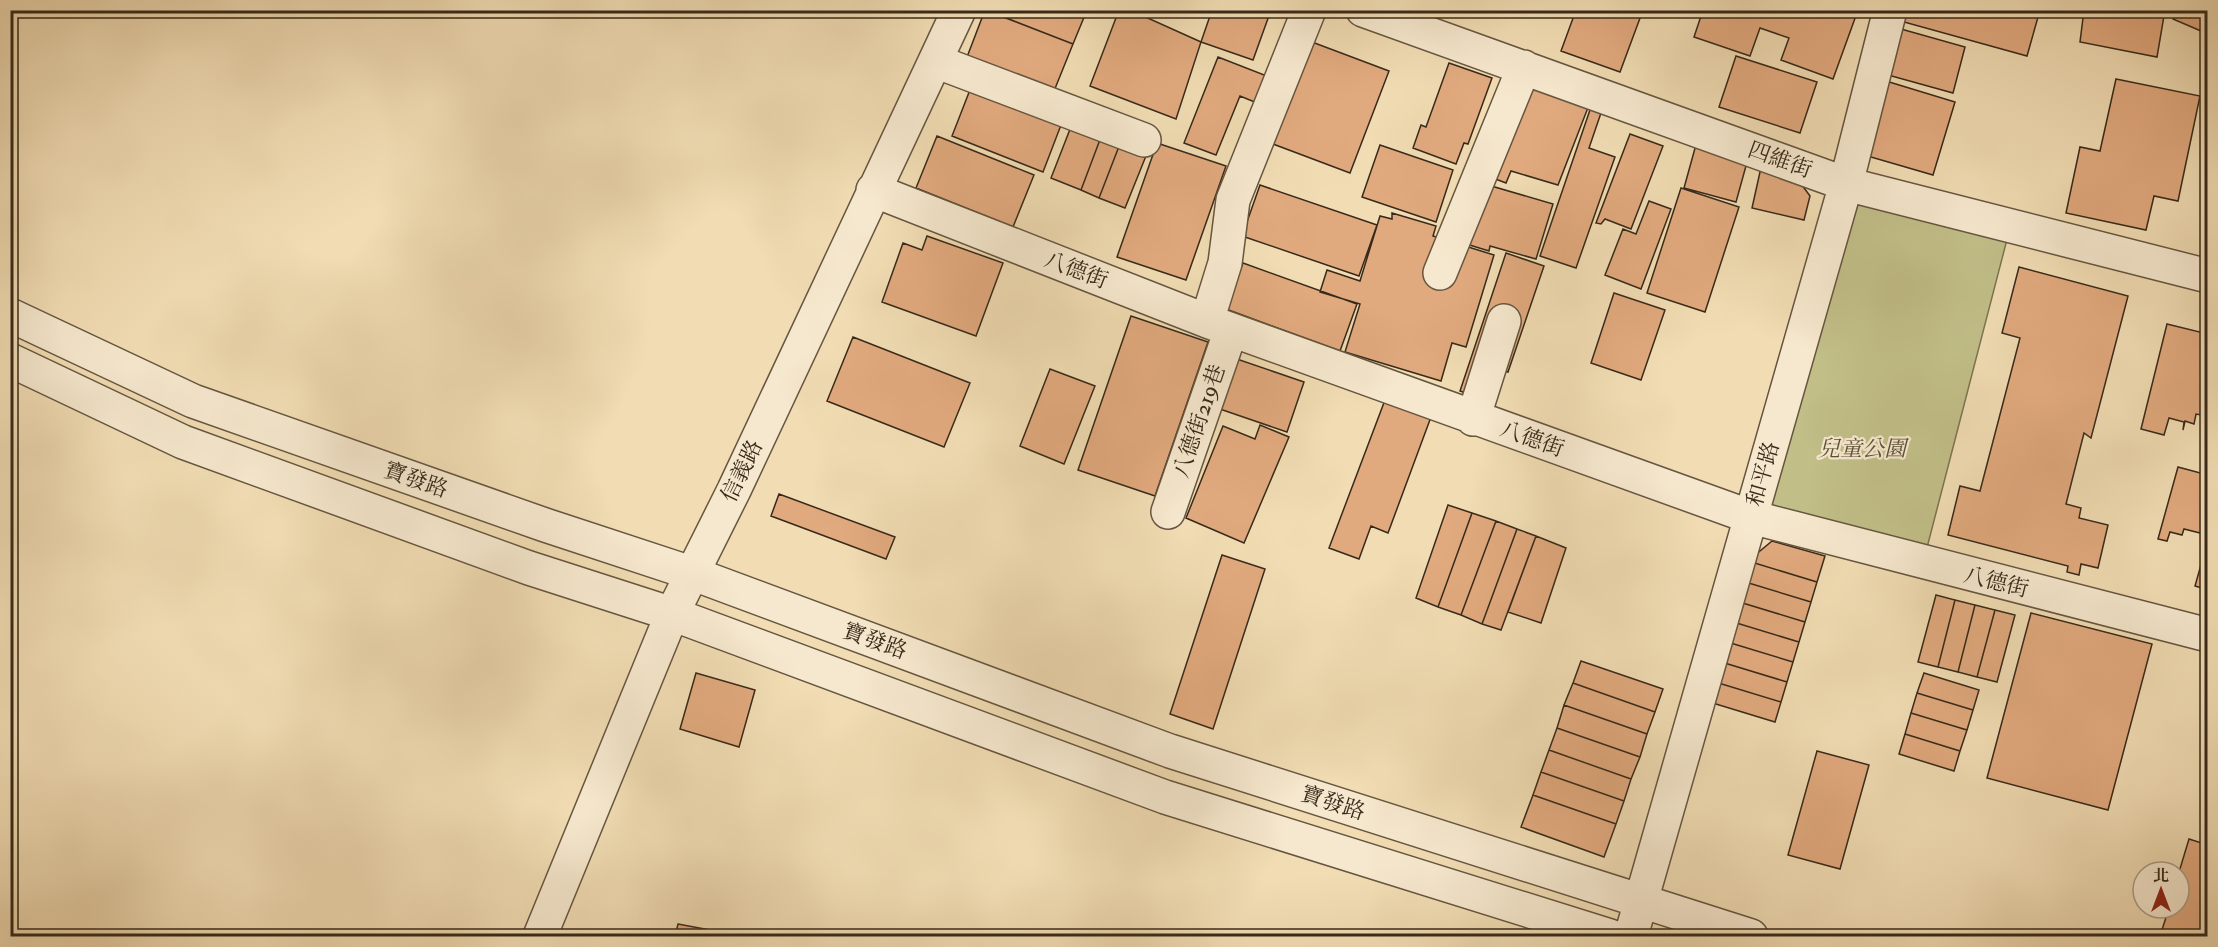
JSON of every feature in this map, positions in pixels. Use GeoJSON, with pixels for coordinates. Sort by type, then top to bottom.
{"type":"FeatureCollection","features":[{"type":"Feature","properties":{"kind":"street","name":"信義路"},"geometry":{"type":"LineString","coordinates":[[540,936],[672,614],[734,490],[959,10]]}},
{"type":"Feature","properties":{"kind":"street","name":"八德街219巷"},"geometry":{"type":"LineString","coordinates":[[1168,512],[1219,325],[1233,200],[1309,10]]}},
{"type":"Feature","properties":{"kind":"street","name":"四維街"},"geometry":{"type":"LineString","coordinates":[[1364,10],[1846,184],[2208,276]]}},
{"type":"Feature","properties":{"kind":"street","name":"和平路"},"geometry":{"type":"LineString","coordinates":[[1631,936],[1846,184],[1890,10]]}},
{"type":"Feature","properties":{"kind":"street"},"geometry":{"type":"LineString","coordinates":[[935,61],[1144,140]]}},
{"type":"Feature","properties":{"kind":"street"},"geometry":{"type":"LineString","coordinates":[[1440,273],[1524,68]]}},
{"type":"Feature","properties":{"kind":"street","name":"八德街"},"geometry":{"type":"LineString","coordinates":[[873,190],[1219,325],[1750,517],[2208,635]]}},
{"type":"Feature","properties":{"kind":"street","name":"寶發路"},"geometry":{"type":"LineString","coordinates":[[10,315],[193,401],[534,521],[691,573],[1170,751],[1751,936]]}},
{"type":"Feature","properties":{"kind":"street"},"geometry":{"type":"LineString","coordinates":[[1473,418],[1504,321]]}},
{"type":"Feature","properties":{"kind":"street","name":"寶發路"},"geometry":{"type":"LineString","coordinates":[[10,360],[183,442],[529,568],[672,614],[1165,797],[1610,936]]}},
{"type":"Feature","properties":{"kind":"green space","name":"兒童公園"},"geometry":{"type":"Polygon","coordinates":[[[1846,184],[2011,224],[1923,563],[1751,517],[1846,184]]]}},
{"type":"Feature","properties":{"kind":"building"},"geometry":{"type":"Polygon","coordinates":[[[985,10],[1073,44],[1054,91],[967,57],[985,10]]]}},
{"type":"Feature","properties":{"kind":"building"},"geometry":{"type":"Polygon","coordinates":[[[986,10],[1087,10],[1073,44],[986,10]]]}},
{"type":"Feature","properties":{"kind":"building"},"geometry":{"type":"Polygon","coordinates":[[[1119,10],[1130,10],[1201,42],[1176,119],[1090,86],[1119,10]]]}},
{"type":"Feature","properties":{"kind":"building"},"geometry":{"type":"Polygon","coordinates":[[[1212,10],[1271,10],[1253,60],[1201,42],[1212,10]]]}},
{"type":"Feature","properties":{"kind":"building"},"geometry":{"type":"Polygon","coordinates":[[[1576,10],[1643,10],[1620,72],[1561,51],[1576,10]]]}},
{"type":"Feature","properties":{"kind":"building"},"geometry":{"type":"Polygon","coordinates":[[[1703,10],[1858,10],[1833,79],[1781,60],[1789,38],[1760,28],[1750,56],[1694,37],[1703,10]]]}},
{"type":"Feature","properties":{"kind":"building"},"geometry":{"type":"Polygon","coordinates":[[[1907,10],[2040,10],[2027,56],[1904,22],[1907,10]]]}},
{"type":"Feature","properties":{"kind":"building"},"geometry":{"type":"Polygon","coordinates":[[[2084,10],[2165,10],[2157,57],[2080,42],[2084,10]]]}},
{"type":"Feature","properties":{"kind":"building"},"geometry":{"type":"Polygon","coordinates":[[[2174,10],[2208,10],[2208,34],[2173,19],[2174,10]]]}},
{"type":"Feature","properties":{"kind":"building"},"geometry":{"type":"Polygon","coordinates":[[[1901,29],[1965,47],[1953,93],[1888,75],[1901,29]]]}},
{"type":"Feature","properties":{"kind":"building"},"geometry":{"type":"Polygon","coordinates":[[[1304,39],[1389,71],[1350,173],[1265,141],[1304,39]]]}},
{"type":"Feature","properties":{"kind":"building"},"geometry":{"type":"Polygon","coordinates":[[[1736,56],[1817,82],[1800,133],[1719,107],[1736,56]]]}},
{"type":"Feature","properties":{"kind":"building"},"geometry":{"type":"Polygon","coordinates":[[[1218,57],[1272,78],[1262,105],[1240,96],[1216,155],[1184,143],[1218,57]]]}},
{"type":"Feature","properties":{"kind":"building"},"geometry":{"type":"Polygon","coordinates":[[[1449,63],[1492,78],[1468,144],[1464,143],[1456,164],[1413,148],[1421,125],[1426,127],[1449,63]]]}},
{"type":"Feature","properties":{"kind":"building"},"geometry":{"type":"Polygon","coordinates":[[[1514,76],[1589,105],[1558,185],[1511,171],[1506,183],[1477,172],[1514,76]]]}},
{"type":"Feature","properties":{"kind":"building"},"geometry":{"type":"Polygon","coordinates":[[[975,77],[1066,112],[1043,172],[952,136],[975,77]]]}},
{"type":"Feature","properties":{"kind":"building"},"geometry":{"type":"Polygon","coordinates":[[[2116,79],[2200,96],[2178,201],[2154,196],[2146,230],[2066,213],[2080,147],[2100,151],[2116,79]]]}},
{"type":"Feature","properties":{"kind":"building"},"geometry":{"type":"Polygon","coordinates":[[[1886,81],[1955,102],[1933,175],[1864,155],[1886,81]]]}},
{"type":"Feature","properties":{"kind":"building"},"geometry":{"type":"Polygon","coordinates":[[[1591,107],[1602,110],[1589,148],[1615,157],[1576,268],[1540,256],[1591,107]]]}},
{"type":"Feature","properties":{"kind":"building"},"geometry":{"type":"Polygon","coordinates":[[[1074,119],[1104,129],[1081,190],[1051,178],[1074,119]]]}},
{"type":"Feature","properties":{"kind":"building"},"geometry":{"type":"Polygon","coordinates":[[[1104,129],[1123,136],[1099,198],[1081,190],[1104,129]]]}},
{"type":"Feature","properties":{"kind":"building"},"geometry":{"type":"Polygon","coordinates":[[[1630,134],[1663,146],[1631,229],[1605,219],[1601,224],[1596,223],[1630,134]]]}},
{"type":"Feature","properties":{"kind":"building"},"geometry":{"type":"Polygon","coordinates":[[[937,136],[1034,175],[1013,227],[916,188],[937,136]]]}},
{"type":"Feature","properties":{"kind":"building"},"geometry":{"type":"Polygon","coordinates":[[[1123,136],[1150,146],[1125,208],[1099,198],[1123,136]]]}},
{"type":"Feature","properties":{"kind":"building"},"geometry":{"type":"Polygon","coordinates":[[[1697,141],[1749,155],[1736,202],[1684,188],[1697,141]]]}},
{"type":"Feature","properties":{"kind":"building"},"geometry":{"type":"Polygon","coordinates":[[[1157,143],[1226,166],[1186,280],[1117,257],[1157,143]]]}},
{"type":"Feature","properties":{"kind":"building"},"geometry":{"type":"Polygon","coordinates":[[[1380,145],[1453,170],[1436,222],[1362,197],[1380,145]]]}},
{"type":"Feature","properties":{"kind":"building"},"geometry":{"type":"Polygon","coordinates":[[[1762,163],[1790,169],[1810,196],[1804,220],[1752,208],[1762,163]]]}},
{"type":"Feature","properties":{"kind":"building"},"geometry":{"type":"Polygon","coordinates":[[[1481,183],[1553,204],[1536,259],[1490,246],[1489,251],[1463,243],[1481,183]]]}},
{"type":"Feature","properties":{"kind":"building"},"geometry":{"type":"Polygon","coordinates":[[[1260,185],[1377,225],[1359,276],[1242,236],[1260,185]]]}},
{"type":"Feature","properties":{"kind":"building"},"geometry":{"type":"Polygon","coordinates":[[[1681,188],[1739,207],[1705,312],[1647,293],[1681,188]]]}},
{"type":"Feature","properties":{"kind":"building"},"geometry":{"type":"Polygon","coordinates":[[[1649,201],[1671,209],[1641,289],[1605,275],[1623,229],[1636,234],[1649,201]]]}},
{"type":"Feature","properties":{"kind":"building"},"geometry":{"type":"Polygon","coordinates":[[[1392,213],[1436,226],[1433,236],[1494,255],[1466,347],[1452,343],[1441,381],[1345,352],[1360,304],[1320,292],[1327,270],[1360,281],[1380,216],[1392,219],[1392,213]]]}},
{"type":"Feature","properties":{"kind":"building"},"geometry":{"type":"Polygon","coordinates":[[[927,236],[1003,263],[976,336],[882,302],[903,243],[922,250],[927,236]]]}},
{"type":"Feature","properties":{"kind":"building"},"geometry":{"type":"Polygon","coordinates":[[[1506,253],[1544,266],[1508,372],[1500,370],[1490,401],[1460,391],[1506,253]]]}},
{"type":"Feature","properties":{"kind":"building"},"geometry":{"type":"Polygon","coordinates":[[[1243,263],[1357,304],[1340,351],[1226,309],[1243,263]]]}},
{"type":"Feature","properties":{"kind":"building"},"geometry":{"type":"Polygon","coordinates":[[[2019,267],[2128,296],[2091,438],[2084,433],[2066,504],[2081,508],[2079,518],[2108,525],[2098,568],[2081,564],[2079,575],[2067,572],[2068,566],[1948,535],[1960,486],[1980,491],[2020,338],[2002,333],[2019,267]]]}},
{"type":"Feature","properties":{"kind":"building"},"geometry":{"type":"Polygon","coordinates":[[[1614,293],[1665,310],[1641,380],[1591,363],[1614,293]]]}},
{"type":"Feature","properties":{"kind":"building"},"geometry":{"type":"Polygon","coordinates":[[[1131,316],[1208,342],[1155,496],[1078,470],[1131,316]]]}},
{"type":"Feature","properties":{"kind":"building"},"geometry":{"type":"Polygon","coordinates":[[[2167,324],[2208,334],[2208,416],[2196,414],[2194,424],[2185,421],[2183,430],[2184,422],[2169,418],[2164,435],[2141,429],[2167,324]]]}},
{"type":"Feature","properties":{"kind":"building"},"geometry":{"type":"Polygon","coordinates":[[[853,337],[970,383],[944,447],[827,401],[853,337]]]}},
{"type":"Feature","properties":{"kind":"building"},"geometry":{"type":"Polygon","coordinates":[[[1231,357],[1304,382],[1287,432],[1214,407],[1231,357]]]}},
{"type":"Feature","properties":{"kind":"building"},"geometry":{"type":"Polygon","coordinates":[[[1050,369],[1095,386],[1064,464],[1020,446],[1050,369]]]}},
{"type":"Feature","properties":{"kind":"building"},"geometry":{"type":"Polygon","coordinates":[[[1385,400],[1431,417],[1388,533],[1371,526],[1359,559],[1329,548],[1385,400]]]}},
{"type":"Feature","properties":{"kind":"building"},"geometry":{"type":"Polygon","coordinates":[[[1260,425],[1289,437],[1244,543],[1186,518],[1223,426],[1255,439],[1260,425]]]}},
{"type":"Feature","properties":{"kind":"building"},"geometry":{"type":"Polygon","coordinates":[[[2178,467],[2208,475],[2208,535],[2184,529],[2182,535],[2170,532],[2167,541],[2158,539],[2178,467]]]}},
{"type":"Feature","properties":{"kind":"building"},"geometry":{"type":"Polygon","coordinates":[[[779,494],[895,537],[886,559],[771,516],[779,494]]]}},
{"type":"Feature","properties":{"kind":"building"},"geometry":{"type":"Polygon","coordinates":[[[1448,505],[1472,513],[1438,607],[1416,598],[1448,505]]]}},
{"type":"Feature","properties":{"kind":"building"},"geometry":{"type":"Polygon","coordinates":[[[1472,513],[1496,521],[1461,615],[1438,607],[1472,513]]]}},
{"type":"Feature","properties":{"kind":"building"},"geometry":{"type":"Polygon","coordinates":[[[1496,521],[1517,529],[1482,624],[1461,615],[1496,521]]]}},
{"type":"Feature","properties":{"kind":"building"},"geometry":{"type":"Polygon","coordinates":[[[1517,529],[1536,536],[1501,630],[1482,624],[1517,529]]]}},
{"type":"Feature","properties":{"kind":"building"},"geometry":{"type":"Polygon","coordinates":[[[1536,536],[1566,548],[1541,623],[1508,612],[1536,536]]]}},
{"type":"Feature","properties":{"kind":"building"},"geometry":{"type":"Polygon","coordinates":[[[2208,540],[2208,590],[2195,586],[2208,540]]]}},
{"type":"Feature","properties":{"kind":"building"},"geometry":{"type":"Polygon","coordinates":[[[1772,541],[1825,556],[1817,582],[1748,561],[1772,541]]]}},
{"type":"Feature","properties":{"kind":"building"},"geometry":{"type":"Polygon","coordinates":[[[1222,555],[1265,569],[1213,729],[1170,714],[1222,555]]]}},
{"type":"Feature","properties":{"kind":"building"},"geometry":{"type":"Polygon","coordinates":[[[1748,561],[1817,582],[1811,602],[1742,581],[1748,561]]]}},
{"type":"Feature","properties":{"kind":"building"},"geometry":{"type":"Polygon","coordinates":[[[1742,581],[1811,602],[1805,622],[1736,601],[1742,581]]]}},
{"type":"Feature","properties":{"kind":"building"},"geometry":{"type":"Polygon","coordinates":[[[1936,595],[1955,600],[1938,667],[1918,662],[1936,595]]]}},
{"type":"Feature","properties":{"kind":"building"},"geometry":{"type":"Polygon","coordinates":[[[1955,600],[1975,605],[1958,672],[1938,667],[1955,600]]]}},
{"type":"Feature","properties":{"kind":"building"},"geometry":{"type":"Polygon","coordinates":[[[1736,601],[1805,622],[1799,642],[1730,621],[1736,601]]]}},
{"type":"Feature","properties":{"kind":"building"},"geometry":{"type":"Polygon","coordinates":[[[1975,605],[1995,610],[1977,677],[1958,672],[1975,605]]]}},
{"type":"Feature","properties":{"kind":"building"},"geometry":{"type":"Polygon","coordinates":[[[1995,610],[2015,615],[1997,682],[1977,677],[1995,610]]]}},
{"type":"Feature","properties":{"kind":"building"},"geometry":{"type":"Polygon","coordinates":[[[2031,613],[2152,644],[2108,810],[1987,778],[2031,613]]]}},
{"type":"Feature","properties":{"kind":"building"},"geometry":{"type":"Polygon","coordinates":[[[1730,621],[1799,642],[1793,662],[1724,641],[1730,621]]]}},
{"type":"Feature","properties":{"kind":"building"},"geometry":{"type":"Polygon","coordinates":[[[1724,641],[1793,662],[1787,682],[1718,661],[1724,641]]]}},
{"type":"Feature","properties":{"kind":"building"},"geometry":{"type":"Polygon","coordinates":[[[1581,661],[1663,689],[1655,712],[1573,683],[1581,661]]]}},
{"type":"Feature","properties":{"kind":"building"},"geometry":{"type":"Polygon","coordinates":[[[1718,661],[1787,682],[1781,702],[1712,681],[1718,661]]]}},
{"type":"Feature","properties":{"kind":"building"},"geometry":{"type":"Polygon","coordinates":[[[696,673],[755,690],[739,747],[680,729],[696,673]]]}},
{"type":"Feature","properties":{"kind":"building"},"geometry":{"type":"Polygon","coordinates":[[[1924,673],[1979,690],[1973,710],[1917,693],[1924,673]]]}},
{"type":"Feature","properties":{"kind":"building"},"geometry":{"type":"Polygon","coordinates":[[[1712,681],[1781,702],[1775,722],[1706,701],[1712,681]]]}},
{"type":"Feature","properties":{"kind":"building"},"geometry":{"type":"Polygon","coordinates":[[[1573,683],[1655,712],[1647,734],[1564,705],[1573,683]]]}},
{"type":"Feature","properties":{"kind":"building"},"geometry":{"type":"Polygon","coordinates":[[[1917,693],[1973,710],[1967,730],[1911,713],[1917,693]]]}},
{"type":"Feature","properties":{"kind":"building"},"geometry":{"type":"Polygon","coordinates":[[[1564,705],[1647,734],[1640,757],[1557,728],[1564,705]]]}},
{"type":"Feature","properties":{"kind":"building"},"geometry":{"type":"Polygon","coordinates":[[[1911,713],[1967,730],[1960,751],[1905,734],[1911,713]]]}},
{"type":"Feature","properties":{"kind":"building"},"geometry":{"type":"Polygon","coordinates":[[[1557,728],[1640,757],[1631,779],[1549,750],[1557,728]]]}},
{"type":"Feature","properties":{"kind":"building"},"geometry":{"type":"Polygon","coordinates":[[[1905,734],[1960,751],[1954,771],[1899,754],[1905,734]]]}},
{"type":"Feature","properties":{"kind":"building"},"geometry":{"type":"Polygon","coordinates":[[[1549,750],[1631,779],[1624,801],[1541,772],[1549,750]]]}},
{"type":"Feature","properties":{"kind":"building"},"geometry":{"type":"Polygon","coordinates":[[[1817,751],[1869,765],[1840,869],[1788,855],[1817,751]]]}},
{"type":"Feature","properties":{"kind":"building"},"geometry":{"type":"Polygon","coordinates":[[[1541,772],[1624,801],[1616,824],[1533,795],[1541,772]]]}},
{"type":"Feature","properties":{"kind":"building"},"geometry":{"type":"Polygon","coordinates":[[[1533,795],[1616,824],[1604,857],[1521,827],[1533,795]]]}},
{"type":"Feature","properties":{"kind":"building"},"geometry":{"type":"Polygon","coordinates":[[[2189,839],[2208,845],[2208,936],[2160,936],[2165,920],[2191,920],[2191,860],[2183,860],[2189,839]]]}},
{"type":"Feature","properties":{"kind":"building"},"geometry":{"type":"Polygon","coordinates":[[[678,924],[742,936],[675,936],[678,924]]]}}]}
